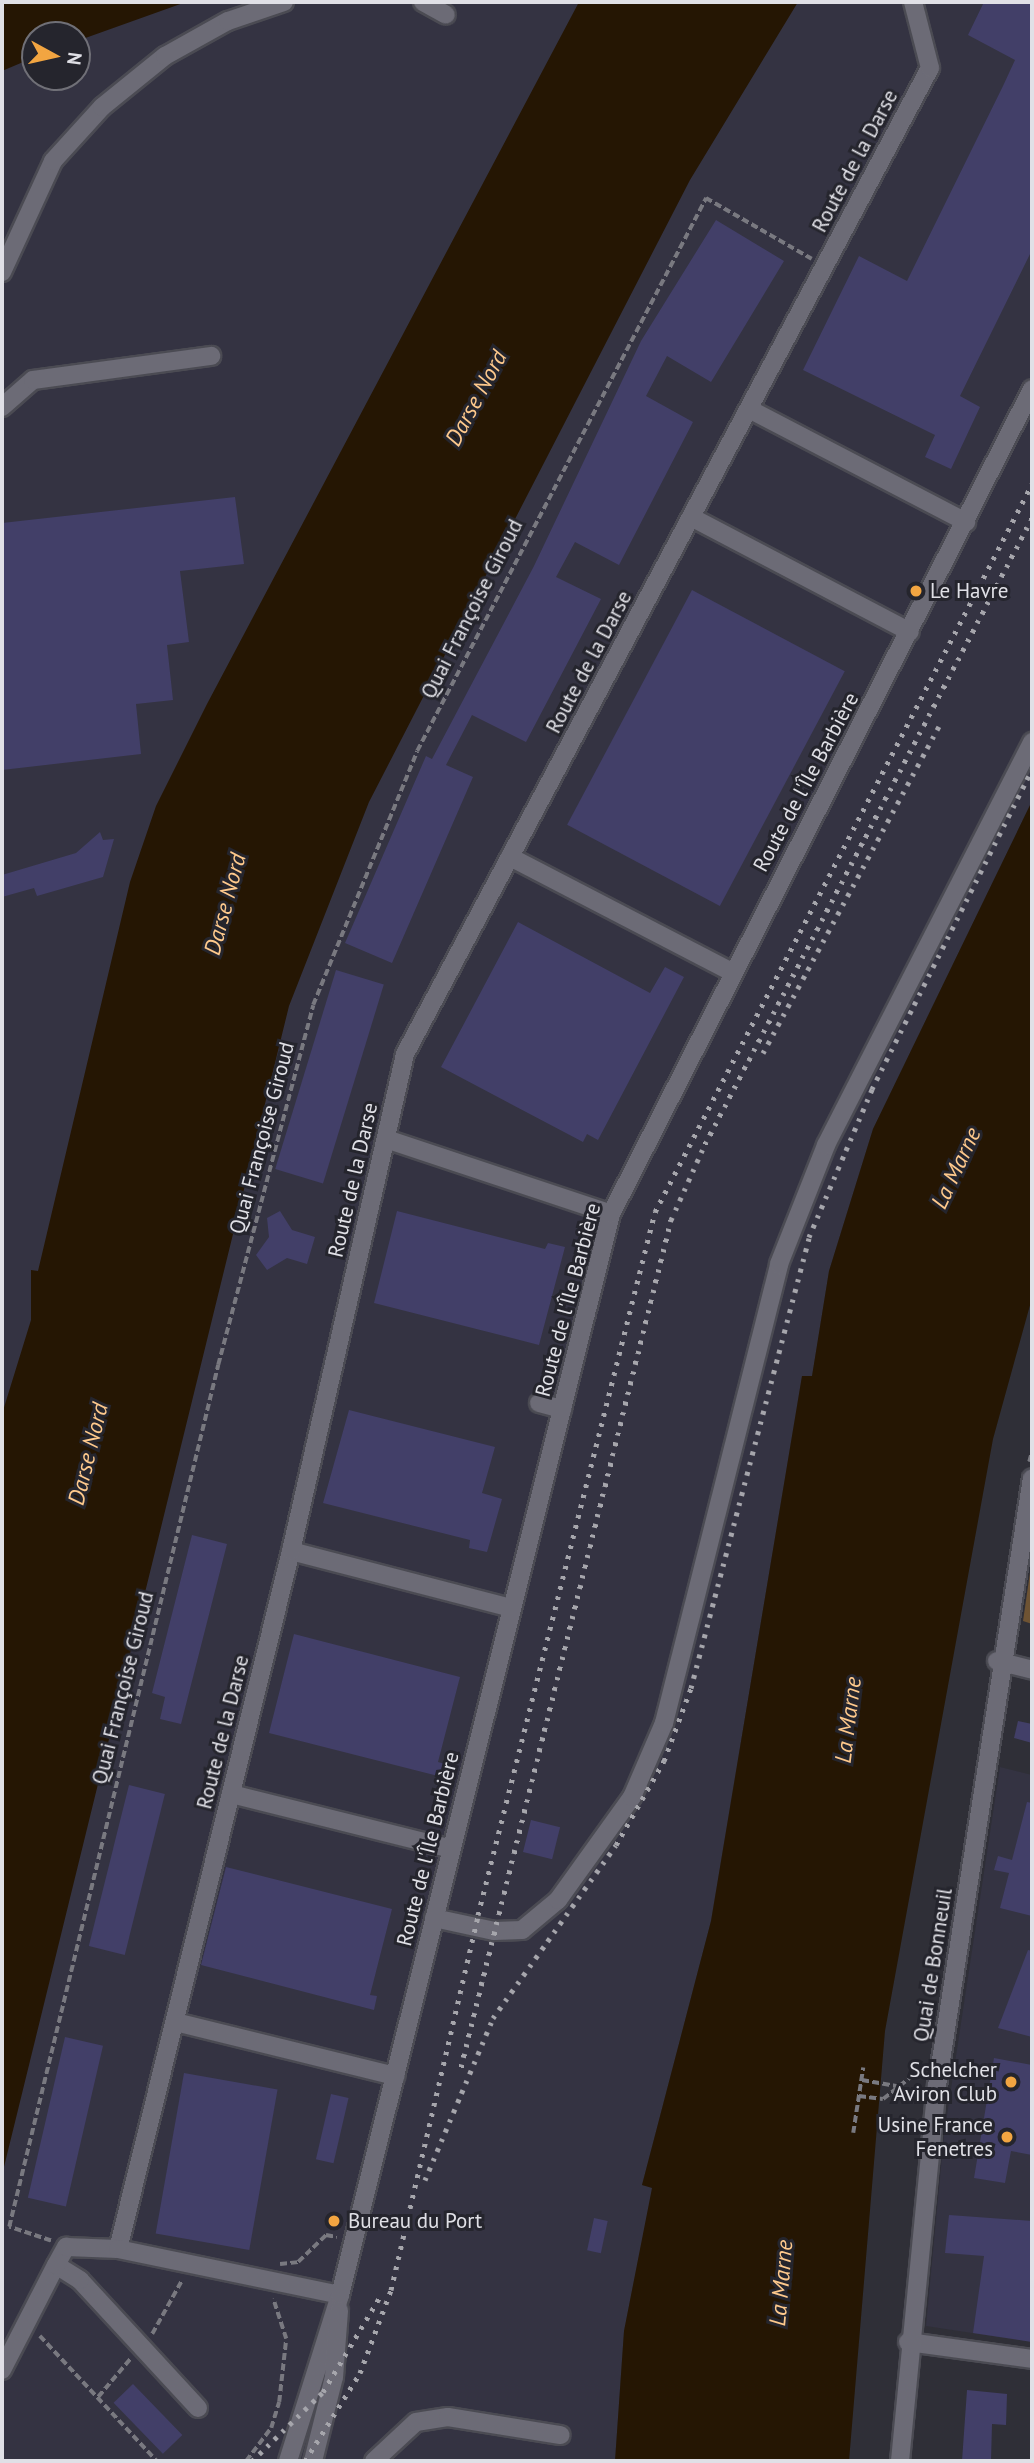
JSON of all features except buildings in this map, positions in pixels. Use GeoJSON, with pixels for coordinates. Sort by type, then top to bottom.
{"type":"FeatureCollection","features":[{"type":"Feature","properties":{"kind":"street"},"geometry":{"type":"LineString","coordinates":[[2,272],[53,161],[102,107],[166,55],[228,21],[284,2]]}},
{"type":"Feature","properties":{"kind":"street"},"geometry":{"type":"LineString","coordinates":[[423,2],[446,15]]}},
{"type":"Feature","properties":{"kind":"street","name":"Route de la Darse"},"geometry":{"type":"LineString","coordinates":[[118,2249],[291,1551],[405,1054],[930,68],[914,2]]}},
{"type":"Feature","properties":{"kind":"street"},"geometry":{"type":"LineString","coordinates":[[2,407],[33,380],[211,356]]}},
{"type":"Feature","properties":{"kind":"street","name":"Route de l'Île Barbière"},"geometry":{"type":"LineString","coordinates":[[288,2461],[340,2295],[611,1214],[732,972],[910,632],[1032,389]]}},
{"type":"Feature","properties":{"kind":"street"},"geometry":{"type":"LineString","coordinates":[[749,409],[966,522]]}},
{"type":"Feature","properties":{"kind":"street"},"geometry":{"type":"LineString","coordinates":[[691,517],[910,632]]}},
{"type":"Feature","properties":{"kind":"street"},"geometry":{"type":"LineString","coordinates":[[434,1918],[494,1931],[522,1930],[558,1900],[632,1797],[664,1723],[779,1264],[826,1145],[1032,742]]}},
{"type":"Feature","properties":{"kind":"street"},"geometry":{"type":"LineString","coordinates":[[510,857],[732,972]]}},
{"type":"Feature","properties":{"kind":"street"},"geometry":{"type":"LineString","coordinates":[[386,1139],[611,1214]]}},
{"type":"Feature","properties":{"kind":"street"},"geometry":{"type":"LineString","coordinates":[[539,1403],[562,1409]]}},
{"type":"Feature","properties":{"kind":"street","name":"Quai de Bonneuil"},"geometry":{"type":"LineString","coordinates":[[900,2461],[908,2342],[937,2086],[1001,1662],[1032,1478]]}},
{"type":"Feature","properties":{"kind":"street"},"geometry":{"type":"LineString","coordinates":[[291,1551],[512,1608]]}},
{"type":"Feature","properties":{"kind":"street"},"geometry":{"type":"LineString","coordinates":[[1001,1662],[1032,1670]]}},
{"type":"Feature","properties":{"kind":"street"},"geometry":{"type":"LineString","coordinates":[[231,1794],[452,1849]]}},
{"type":"Feature","properties":{"kind":"street"},"geometry":{"type":"LineString","coordinates":[[175,2022],[394,2076]]}},
{"type":"Feature","properties":{"kind":"street"},"geometry":{"type":"LineString","coordinates":[[2,2370],[66,2247],[118,2249],[340,2295]]}},
{"type":"Feature","properties":{"kind":"street"},"geometry":{"type":"LineString","coordinates":[[56,2265],[80,2280],[198,2408]]}},
{"type":"Feature","properties":{"kind":"street","name":"Route de l'Île Barbière"},"geometry":{"type":"LineString","coordinates":[[313,2461],[337,2360],[340,2295]]}},
{"type":"Feature","properties":{"kind":"street"},"geometry":{"type":"LineString","coordinates":[[908,2342],[1032,2359]]}},
{"type":"Feature","properties":{"kind":"street"},"geometry":{"type":"LineString","coordinates":[[374,2461],[416,2422],[448,2417],[561,2435]]}},
{"type":"Feature","properties":{"kind":"path","name":"Quai Françoise Giroud"},"geometry":{"type":"LineString","coordinates":[[66,2247],[9,2227],[218,1364],[313,1004],[417,751],[706,198],[825,267]]}},
{"type":"Feature","properties":{"kind":"path"},"geometry":{"type":"LineString","coordinates":[[859,2096],[883,2099],[924,2066]]}},
{"type":"Feature","properties":{"kind":"path"},"geometry":{"type":"LineString","coordinates":[[853,2133],[863,2068]]}},
{"type":"Feature","properties":{"kind":"path"},"geometry":{"type":"LineString","coordinates":[[862,2080],[897,2086]]}},
{"type":"Feature","properties":{"kind":"path"},"geometry":{"type":"LineString","coordinates":[[246,2461],[271,2428],[279,2402],[286,2339],[273,2303],[281,2260],[298,2262],[326,2235],[353,2241]]}},
{"type":"Feature","properties":{"kind":"path"},"geometry":{"type":"LineString","coordinates":[[27,2322],[157,2461]]}},
{"type":"Feature","properties":{"kind":"shaded area"},"geometry":{"type":"Polygon","coordinates":[[[2,2],[1032,2],[1032,801],[873,1129],[829,1271],[812,1377],[802,1376],[711,1921],[642,2185],[653,2187],[624,2331],[615,2461],[2,2461],[2,2]]]}},
{"type":"Feature","properties":{"kind":"shaded area"},"geometry":{"type":"Polygon","coordinates":[[[1032,1559],[1032,1624],[1023,1621],[1032,1559]]]}},
{"type":"Feature","properties":{"kind":"shaded area"},"geometry":{"type":"Polygon","coordinates":[[[1000,1767],[1032,1775],[1032,2342],[926,2326],[944,2135],[1000,1767]]]}},
{"type":"Feature","properties":{"kind":"water"},"geometry":{"type":"Polygon","coordinates":[[[2,2],[186,2],[91,36],[91,21],[21,21],[21,63],[2,71],[2,2]]]}},
{"type":"Feature","properties":{"kind":"water","name":"Darse Nord"},"geometry":{"type":"Polygon","coordinates":[[[579,2],[798,2],[690,180],[369,802],[289,1006],[2,2175],[2,1414],[31,1320],[31,1270],[38,1271],[130,882],[156,806],[207,704],[579,2]]]}},
{"type":"Feature","properties":{"kind":"water","name":"La Marne"},"geometry":{"type":"Polygon","coordinates":[[[1032,801],[1032,1298],[993,1439],[885,2031],[849,2461],[615,2461],[624,2331],[652,2188],[642,2185],[711,1921],[802,1376],[812,1376],[829,1271],[873,1129],[1032,801]]]}},
{"type":"Feature","properties":{"kind":"railway"},"geometry":{"type":"LineString","coordinates":[[305,2461],[360,2373],[391,2290],[478,1915],[655,1212],[1032,484]]}},
{"type":"Feature","properties":{"kind":"railway"},"geometry":{"type":"LineString","coordinates":[[461,2067],[671,1220],[705,1144],[1032,518]]}},
{"type":"Feature","properties":{"kind":"railway"},"geometry":{"type":"LineString","coordinates":[[763,1053],[939,726]]}},
{"type":"Feature","properties":{"kind":"railway"},"geometry":{"type":"LineString","coordinates":[[425,2180],[493,2018],[616,1845],[664,1761],[691,1688],[809,1237],[872,1089],[1032,769]]}},
{"type":"Feature","properties":{"kind":"railway"},"geometry":{"type":"LineString","coordinates":[[252,2461],[323,2392],[381,2295]]}},
{"type":"Feature","properties":{"kind":"place","name":"Le Havre"},"geometry":{"type":"Point","coordinates":[916,591]}},
{"type":"Feature","properties":{"kind":"place","name":"Schelcher Aviron Club"},"geometry":{"type":"Point","coordinates":[1011,2082]}},
{"type":"Feature","properties":{"kind":"place","name":"Usine France Fenetres"},"geometry":{"type":"Point","coordinates":[1007,2137]}},
{"type":"Feature","properties":{"kind":"place","name":"Bureau du Port"},"geometry":{"type":"Point","coordinates":[334,2221]}}]}
